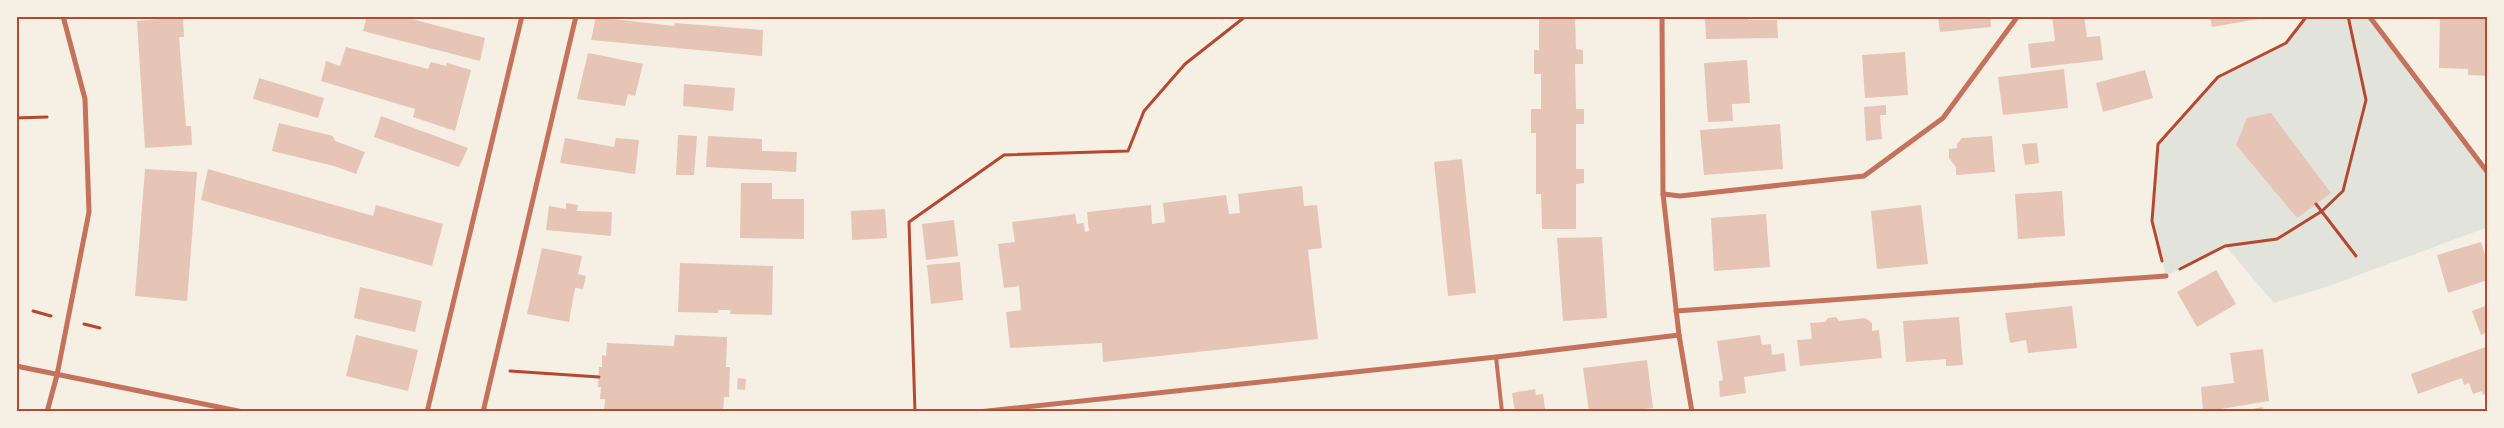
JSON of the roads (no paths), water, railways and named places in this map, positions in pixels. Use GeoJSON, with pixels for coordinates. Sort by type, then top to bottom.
{"type":"FeatureCollection","features":[{"type":"Feature","properties":{"kind":"street"},"geometry":{"type":"LineString","coordinates":[[46,412],[57,375],[89,212],[85,99],[63,16]]}},
{"type":"Feature","properties":{"kind":"street"},"geometry":{"type":"LineString","coordinates":[[427,412],[522,16]]}},
{"type":"Feature","properties":{"kind":"street"},"geometry":{"type":"LineString","coordinates":[[483,412],[576,16]]}},
{"type":"Feature","properties":{"kind":"street"},"geometry":{"type":"LineString","coordinates":[[1662,16],[1662,194],[1679,335],[1692,412]]}},
{"type":"Feature","properties":{"kind":"street"},"geometry":{"type":"LineString","coordinates":[[1662,194],[1680,196],[1864,176],[1943,118],[2018,16]]}},
{"type":"Feature","properties":{"kind":"street"},"geometry":{"type":"LineString","coordinates":[[2369,16],[2488,173]]}},
{"type":"Feature","properties":{"kind":"street"},"geometry":{"type":"LineString","coordinates":[[1676,311],[2166,276]]}},
{"type":"Feature","properties":{"kind":"street"},"geometry":{"type":"LineString","coordinates":[[978,412],[1496,357],[1679,335]]}},
{"type":"Feature","properties":{"kind":"street"},"geometry":{"type":"LineString","coordinates":[[16,366],[243,412]]}},
{"type":"Feature","properties":{"kind":"lane"},"geometry":{"type":"LineString","coordinates":[[1496,357],[1502,412]]}}]}
